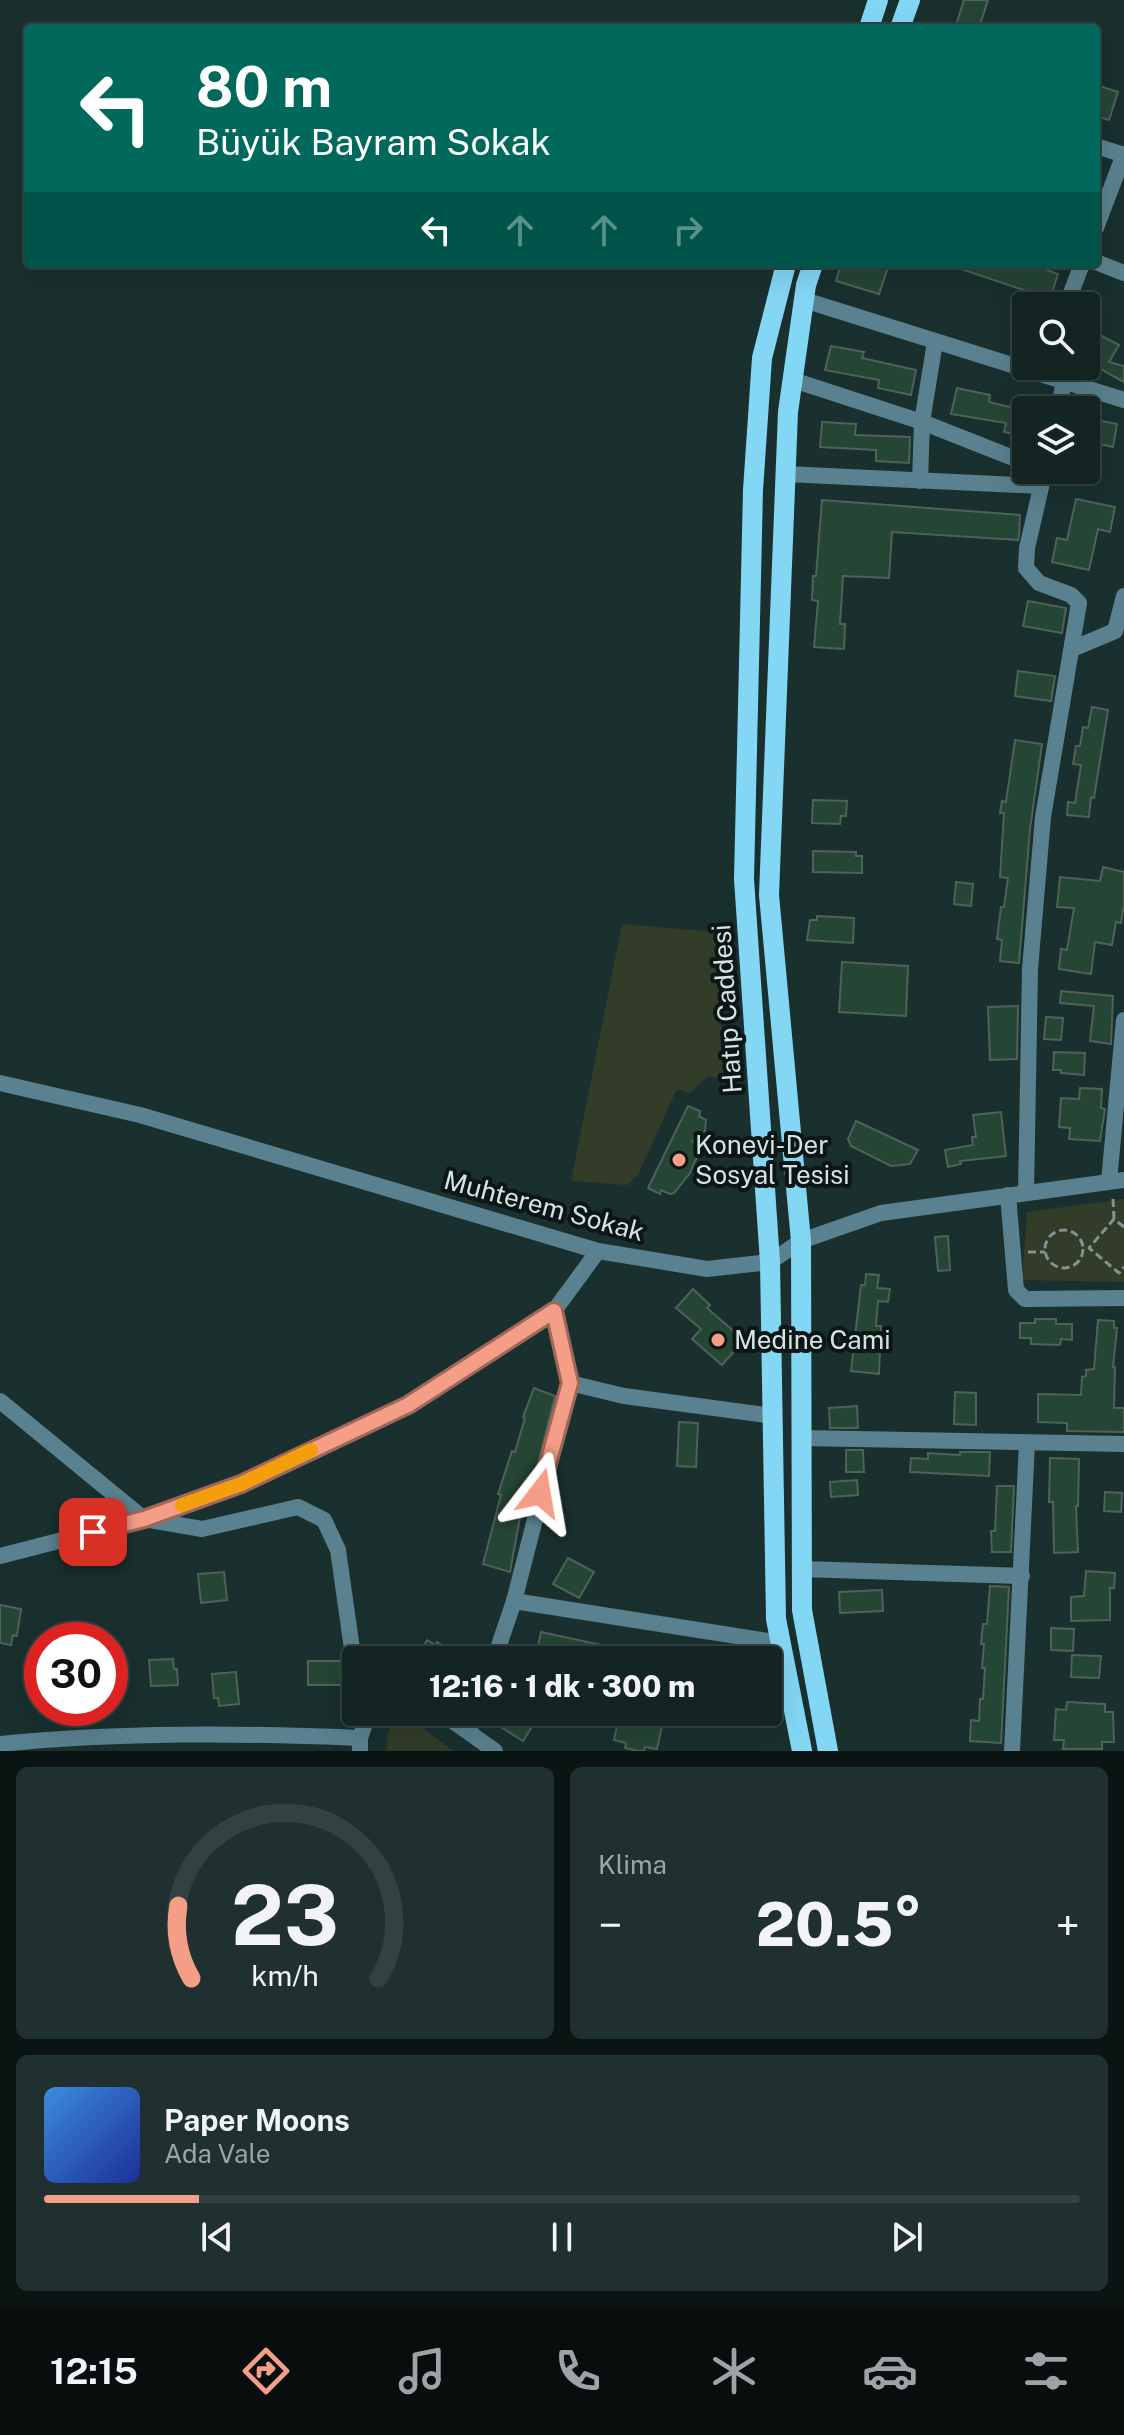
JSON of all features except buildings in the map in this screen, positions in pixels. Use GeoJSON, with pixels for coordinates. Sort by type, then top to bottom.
{"type":"FeatureCollection","features":[{"type":"Feature","properties":{"kind":"main road"},"geometry":{"type":"LineString","coordinates":[[870,24],[878,0]]}},
{"type":"Feature","properties":{"kind":"main road"},"geometry":{"type":"LineString","coordinates":[[901,24],[910,0]]}},
{"type":"Feature","properties":{"kind":"main road","name":"Hatıp Caddesi"},"geometry":{"type":"LineString","coordinates":[[785,268],[762,358],[753,490],[744,879],[770,1262],[776,1619],[802,1751]]}},
{"type":"Feature","properties":{"kind":"main road","name":"Hatıp Caddesi"},"geometry":{"type":"LineString","coordinates":[[812,268],[806,285],[788,412],[769,895],[801,1241],[802,1610],[828,1751]]}},
{"type":"Feature","properties":{"kind":"street"},"geometry":{"type":"LineString","coordinates":[[1100,148],[1123,161],[1100,218]]}},
{"type":"Feature","properties":{"kind":"street"},"geometry":{"type":"LineString","coordinates":[[1100,264],[1124,273]]}},
{"type":"Feature","properties":{"kind":"street"},"geometry":{"type":"LineString","coordinates":[[1071,292],[1080,268]]}},
{"type":"Feature","properties":{"kind":"street"},"geometry":{"type":"LineString","coordinates":[[804,300],[935,342],[1012,362]]}},
{"type":"Feature","properties":{"kind":"street"},"geometry":{"type":"LineString","coordinates":[[920,481],[922,422],[935,342]]}},
{"type":"Feature","properties":{"kind":"street"},"geometry":{"type":"LineString","coordinates":[[793,380],[922,422],[1012,457]]}},
{"type":"Feature","properties":{"kind":"street"},"geometry":{"type":"LineString","coordinates":[[1060,380],[1124,400]]}},
{"type":"Feature","properties":{"kind":"street"},"geometry":{"type":"LineString","coordinates":[[1061,396],[1064,382]]}},
{"type":"Feature","properties":{"kind":"street"},"geometry":{"type":"LineString","coordinates":[[786,474],[920,481],[1012,479]]}},
{"type":"Feature","properties":{"kind":"street"},"geometry":{"type":"LineString","coordinates":[[1026,1193],[1030,969],[1041,832],[1079,603],[1071,595],[1039,583],[1026,568],[1027,548],[1042,484]]}},
{"type":"Feature","properties":{"kind":"street"},"geometry":{"type":"LineString","coordinates":[[1072,649],[1115,631],[1124,596]]}},
{"type":"Feature","properties":{"kind":"street"},"geometry":{"type":"LineString","coordinates":[[1115,1181],[1124,1020]]}},
{"type":"Feature","properties":{"kind":"street","name":"Muhterem Sokak"},"geometry":{"type":"LineString","coordinates":[[0,1083],[140,1115],[598,1251],[707,1269],[770,1262],[801,1241],[881,1213],[1115,1181]]}},
{"type":"Feature","properties":{"kind":"street"},"geometry":{"type":"LineString","coordinates":[[1008,1195],[1016,1290],[1025,1299],[1124,1298]]}},
{"type":"Feature","properties":{"kind":"street"},"geometry":{"type":"LineString","coordinates":[[0,1556],[144,1519],[241,1484],[408,1405],[554,1311],[598,1251]]}},
{"type":"Feature","properties":{"kind":"street"},"geometry":{"type":"LineString","coordinates":[[499,1646],[514,1601],[570,1383],[554,1311]]}},
{"type":"Feature","properties":{"kind":"street"},"geometry":{"type":"LineString","coordinates":[[570,1383],[624,1396],[773,1416]]}},
{"type":"Feature","properties":{"kind":"street"},"geometry":{"type":"LineString","coordinates":[[0,1401],[144,1519],[202,1529],[298,1507],[324,1520],[338,1550],[352,1646]]}},
{"type":"Feature","properties":{"kind":"street"},"geometry":{"type":"LineString","coordinates":[[802,1438],[1124,1444]]}},
{"type":"Feature","properties":{"kind":"street"},"geometry":{"type":"LineString","coordinates":[[1012,1751],[1027,1443]]}},
{"type":"Feature","properties":{"kind":"street"},"geometry":{"type":"LineString","coordinates":[[802,1569],[1022,1576]]}},
{"type":"Feature","properties":{"kind":"street"},"geometry":{"type":"LineString","coordinates":[[514,1601],[781,1643]]}},
{"type":"Feature","properties":{"kind":"street"},"geometry":{"type":"LineString","coordinates":[[461,1726],[495,1751]]}},
{"type":"Feature","properties":{"kind":"street"},"geometry":{"type":"LineString","coordinates":[[469,1731],[471,1726]]}},
{"type":"Feature","properties":{"kind":"street"},"geometry":{"type":"LineString","coordinates":[[0,1744],[180,1734],[360,1745]]}},
{"type":"Feature","properties":{"kind":"path"},"geometry":{"type":"LineString","coordinates":[[1089,1248],[1114,1219],[1115,1181]]}},
{"type":"Feature","properties":{"kind":"path"},"geometry":{"type":"LineString","coordinates":[[1114,1219],[1124,1227]]}},
{"type":"Feature","properties":{"kind":"path"},"geometry":{"type":"LineString","coordinates":[[1062,1230],[1079,1237],[1083,1248],[1079,1261],[1068,1268],[1050,1263],[1045,1252],[1051,1235],[1062,1230]]}},
{"type":"Feature","properties":{"kind":"path"},"geometry":{"type":"LineString","coordinates":[[1083,1248],[1089,1248],[1119,1273],[1124,1267]]}},
{"type":"Feature","properties":{"kind":"green space"},"geometry":{"type":"Polygon","coordinates":[[[622,924],[717,932],[724,1079],[708,1076],[690,1093],[677,1089],[638,1175],[627,1185],[571,1181],[622,924]]]}},
{"type":"Feature","properties":{"kind":"green space"},"geometry":{"type":"Polygon","coordinates":[[[1124,1199],[1124,1282],[1022,1280],[1027,1212],[1124,1199]]]}},
{"type":"Feature","properties":{"kind":"green space"},"geometry":{"type":"Polygon","coordinates":[[[391,1726],[420,1726],[453,1751],[387,1751],[391,1726]]]}},
{"type":"Feature","properties":{"kind":"slow traffic"},"geometry":{"type":"LineString","coordinates":[[182,1505],[241,1484],[311,1450]]}},
{"type":"Feature","properties":{"kind":"place","name":"Konevi-Der Sosyal Tesisi"},"geometry":{"type":"Point","coordinates":[679,1160]}},
{"type":"Feature","properties":{"kind":"place","name":"Medine Cami"},"geometry":{"type":"Point","coordinates":[718,1340]}},
{"type":"Feature","properties":{"kind":"route"},"geometry":{"type":"LineString","coordinates":[[93,1532],[144,1519],[241,1484],[408,1405],[554,1311],[570,1383],[540,1493]]}}]}
